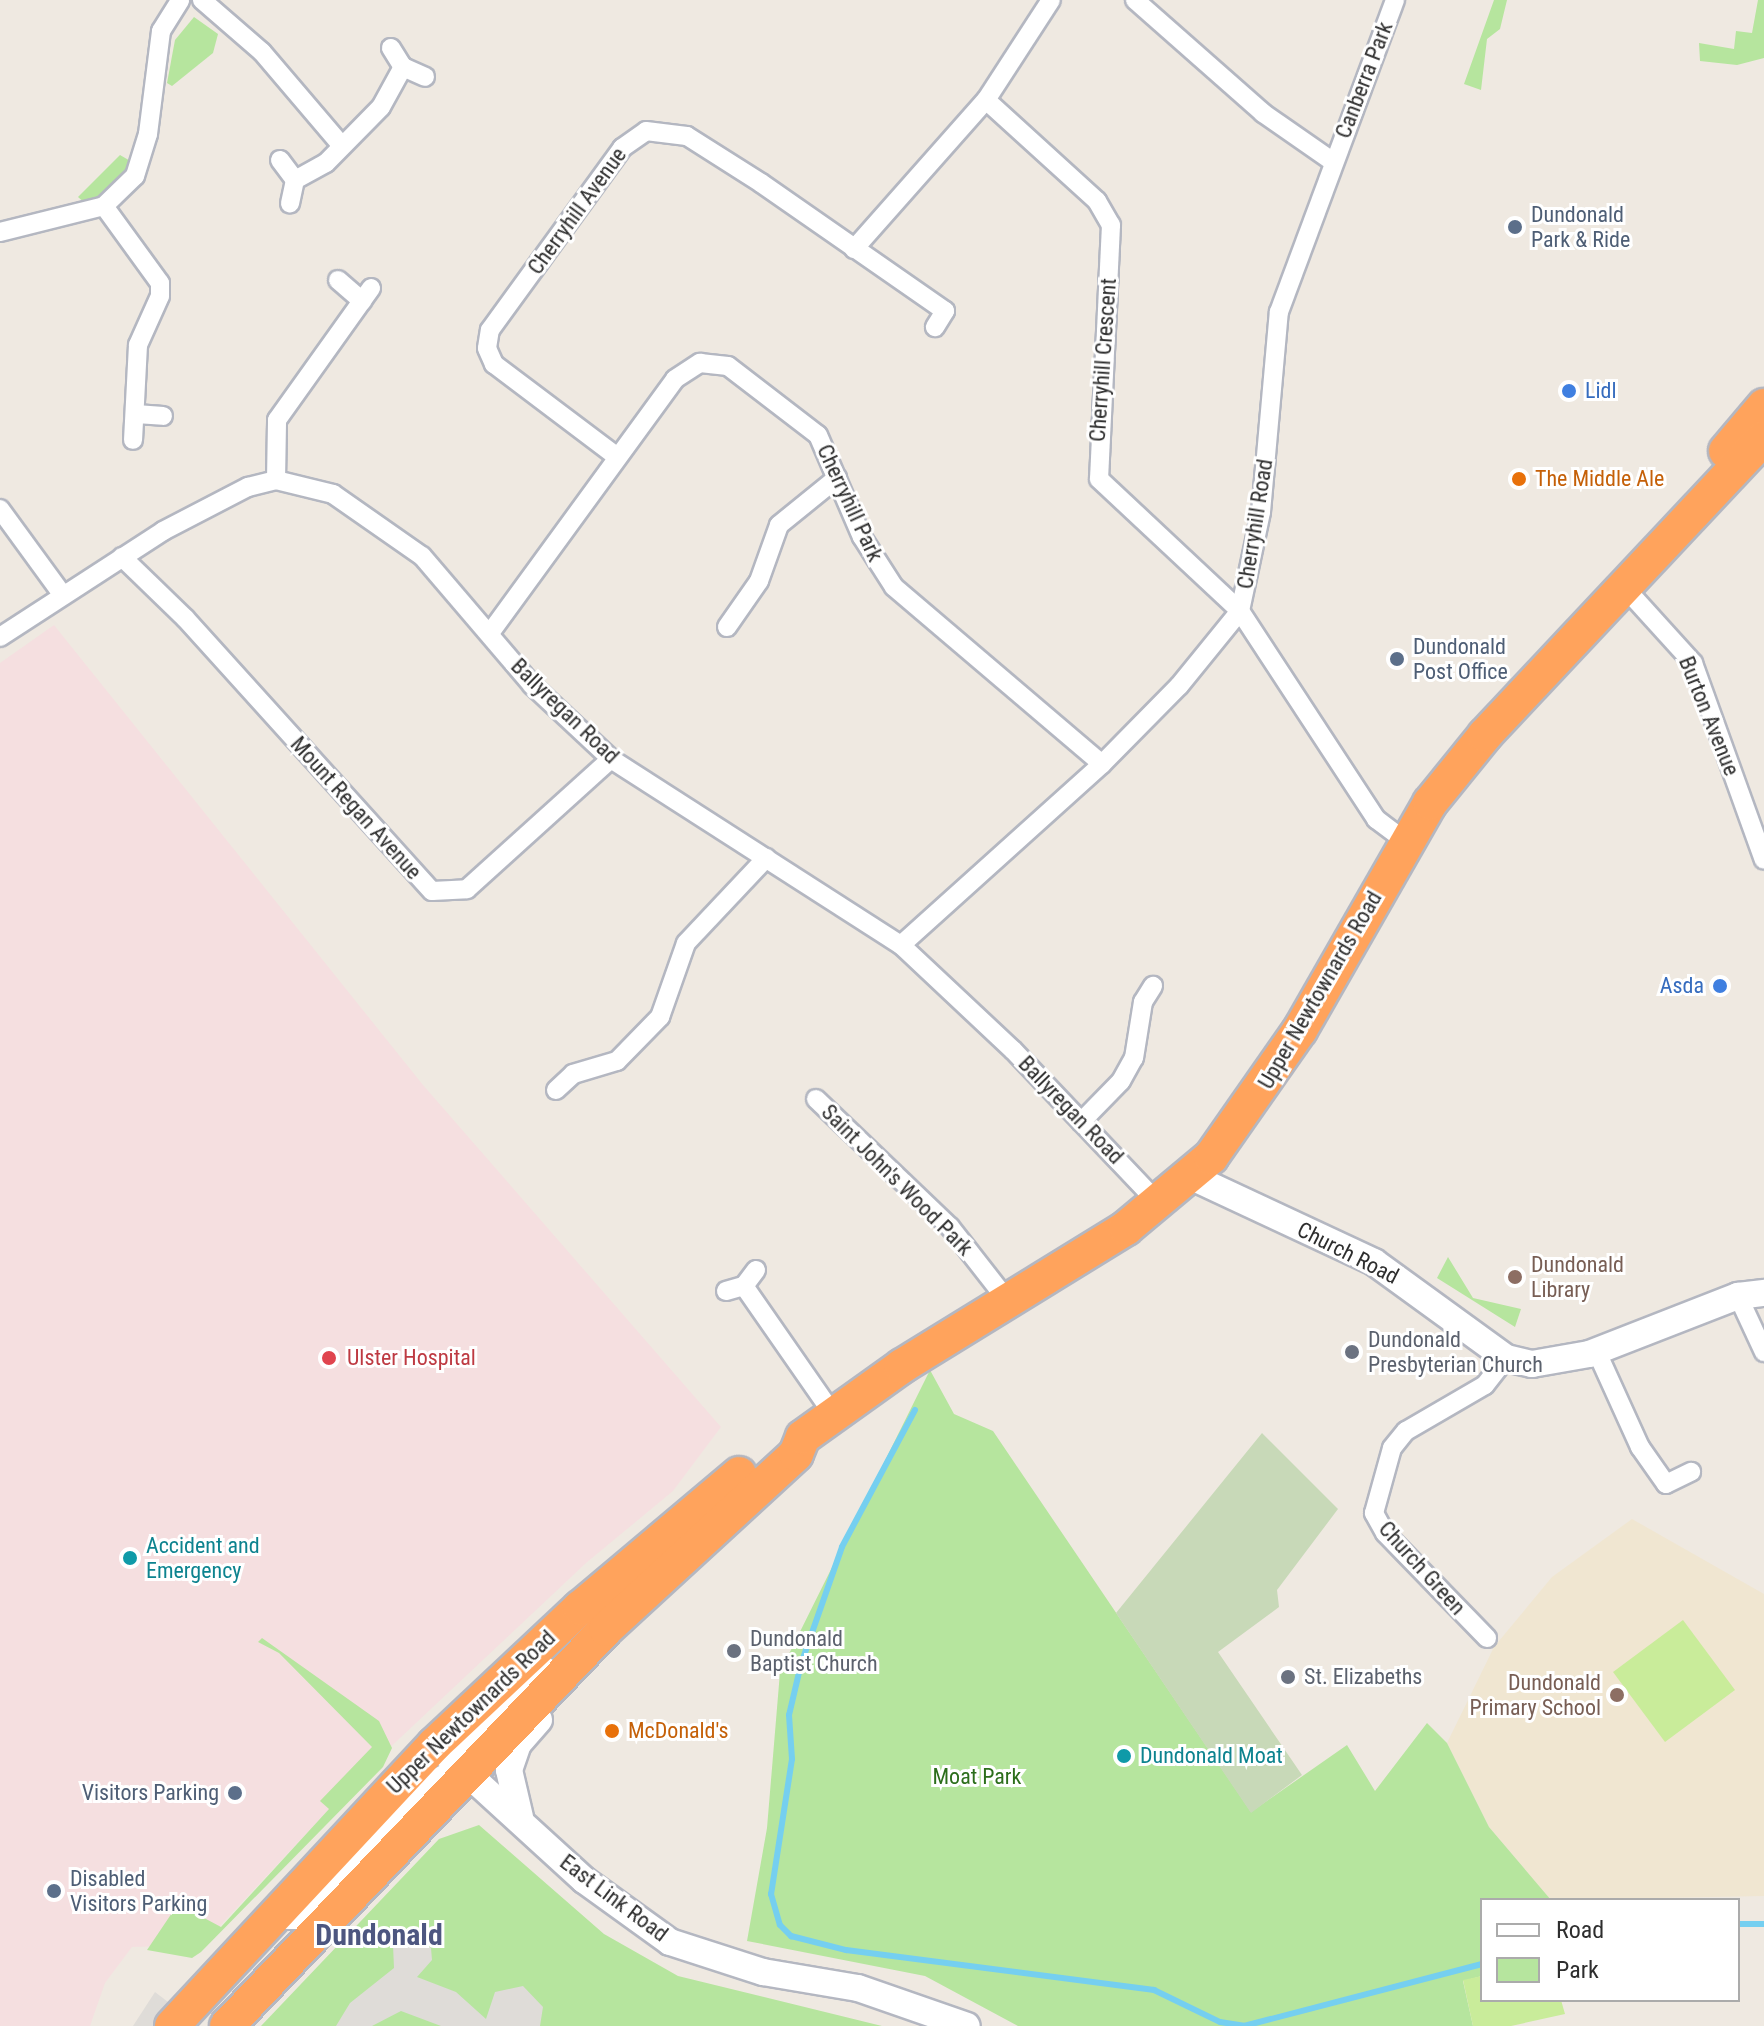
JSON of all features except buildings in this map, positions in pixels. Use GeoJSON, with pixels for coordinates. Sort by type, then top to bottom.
{"type":"FeatureCollection","features":[{"type":"Feature","properties":{"kind":"highway"},"geometry":{"type":"LineString","coordinates":[[1654,557],[1662,518],[1764,406]]}},
{"type":"Feature","properties":{"kind":"highway","name":"Upper Newtownards Road"},"geometry":{"type":"LineString","coordinates":[[227,2026],[452,1760],[722,1487],[783,1441],[803,1437],[1007,1300],[1159,1204],[1192,1177],[1255,1102],[1405,841],[1477,745],[1761,446]]}},
{"type":"Feature","properties":{"kind":"highway","name":"Upper Newtownards Road"},"geometry":{"type":"LineString","coordinates":[[172,2026],[274,1916],[452,1760],[595,1641],[796,1454],[803,1437]]}},
{"type":"Feature","properties":{"kind":"street"},"geometry":{"type":"LineString","coordinates":[[0,232],[104,206],[135,176],[148,134],[161,31],[180,0]]}},
{"type":"Feature","properties":{"kind":"street"},"geometry":{"type":"LineString","coordinates":[[202,0],[262,52],[342,146]]}},
{"type":"Feature","properties":{"kind":"street"},"geometry":{"type":"LineString","coordinates":[[854,249],[986,100],[1051,0]]}},
{"type":"Feature","properties":{"kind":"street"},"geometry":{"type":"LineString","coordinates":[[1135,0],[1263,113],[1332,161]]}},
{"type":"Feature","properties":{"kind":"street","name":"Canberra Park"},"geometry":{"type":"LineString","coordinates":[[1332,161],[1395,0]]}},
{"type":"Feature","properties":{"kind":"street"},"geometry":{"type":"LineString","coordinates":[[391,48],[403,67],[425,77]]}},
{"type":"Feature","properties":{"kind":"street"},"geometry":{"type":"LineString","coordinates":[[290,203],[295,180],[342,146],[381,107],[403,67]]}},
{"type":"Feature","properties":{"kind":"street","name":"Cherryhill Crescent"},"geometry":{"type":"LineString","coordinates":[[986,100],[1097,201],[1111,225],[1099,479],[1240,611]]}},
{"type":"Feature","properties":{"kind":"street","name":"Cherryhill Avenue"},"geometry":{"type":"LineString","coordinates":[[616,456],[494,364],[487,348],[490,330],[629,141],[656,129],[687,136],[945,311],[935,327]]}},
{"type":"Feature","properties":{"kind":"street"},"geometry":{"type":"LineString","coordinates":[[280,160],[295,180]]}},
{"type":"Feature","properties":{"kind":"street","name":"Cherryhill Road"},"geometry":{"type":"LineString","coordinates":[[1332,161],[1279,312],[1261,512],[1240,611],[1376,819],[1405,841]]}},
{"type":"Feature","properties":{"kind":"street"},"geometry":{"type":"LineString","coordinates":[[104,206],[160,283],[138,345],[133,440]]}},
{"type":"Feature","properties":{"kind":"street"},"geometry":{"type":"LineString","coordinates":[[0,637],[62,594],[222,499],[276,480],[277,420],[366,294],[338,280]]}},
{"type":"Feature","properties":{"kind":"street","name":"Cherryhill Park"},"geometry":{"type":"LineString","coordinates":[[490,633],[675,379],[687,368],[713,363],[739,371],[809,425],[837,478],[862,537],[894,587],[1102,764]]}},
{"type":"Feature","properties":{"kind":"street"},"geometry":{"type":"LineString","coordinates":[[136,414],[163,416]]}},
{"type":"Feature","properties":{"kind":"street"},"geometry":{"type":"LineString","coordinates":[[727,627],[759,581],[779,525],[837,478]]}},
{"type":"Feature","properties":{"kind":"street","name":"Ballyregan Road"},"geometry":{"type":"LineString","coordinates":[[276,480],[333,494],[375,518],[422,556],[532,685],[611,759],[901,945],[1081,1122],[1159,1204]]}},
{"type":"Feature","properties":{"kind":"street"},"geometry":{"type":"LineString","coordinates":[[0,509],[62,594]]}},
{"type":"Feature","properties":{"kind":"street","name":"Mount Regan Avenue"},"geometry":{"type":"LineString","coordinates":[[122,557],[185,618],[432,891],[467,889],[611,759]]}},
{"type":"Feature","properties":{"kind":"street","name":"Burton Avenue"},"geometry":{"type":"LineString","coordinates":[[1626,589],[1693,663],[1764,860]]}},
{"type":"Feature","properties":{"kind":"street"},"geometry":{"type":"LineString","coordinates":[[901,945],[1102,764],[1179,686],[1240,611]]}},
{"type":"Feature","properties":{"kind":"street"},"geometry":{"type":"LineString","coordinates":[[556,1090],[573,1074],[617,1061],[660,1017],[686,943],[766,858]]}},
{"type":"Feature","properties":{"kind":"street"},"geometry":{"type":"LineString","coordinates":[[1081,1122],[1121,1081],[1134,1058],[1143,1002],[1153,986]]}},
{"type":"Feature","properties":{"kind":"street","name":"Saint John's Wood Park"},"geometry":{"type":"LineString","coordinates":[[816,1099],[950,1227],[1007,1300]]}},
{"type":"Feature","properties":{"kind":"street","name":"Church Road"},"geometry":{"type":"LineString","coordinates":[[1192,1177],[1374,1262],[1506,1358]]}},
{"type":"Feature","properties":{"kind":"street"},"geometry":{"type":"LineString","coordinates":[[726,1291],[744,1286],[756,1270]]}},
{"type":"Feature","properties":{"kind":"street"},"geometry":{"type":"LineString","coordinates":[[744,1286],[833,1414]]}},
{"type":"Feature","properties":{"kind":"street"},"geometry":{"type":"LineString","coordinates":[[1506,1358],[1532,1364],[1596,1350],[1738,1296],[1764,1293]]}},
{"type":"Feature","properties":{"kind":"street"},"geometry":{"type":"LineString","coordinates":[[1738,1296],[1764,1352]]}},
{"type":"Feature","properties":{"kind":"street"},"geometry":{"type":"LineString","coordinates":[[1596,1350],[1640,1447],[1666,1484],[1691,1472]]}},
{"type":"Feature","properties":{"kind":"street","name":"Church Green"},"geometry":{"type":"LineString","coordinates":[[1487,1638],[1385,1533],[1374,1513],[1392,1448],[1406,1431],[1485,1385],[1506,1358]]}},
{"type":"Feature","properties":{"kind":"street"},"geometry":{"type":"LineString","coordinates":[[521,1820],[508,1778],[513,1755],[578,1679],[595,1641]]}},
{"type":"Feature","properties":{"kind":"street","name":"East Link Road"},"geometry":{"type":"LineString","coordinates":[[452,1760],[584,1880],[670,1942],[763,1972],[873,1992],[967,2026]]}},
{"type":"Feature","properties":{"kind":"shaded area","name":"Ulster Hospital"},"geometry":{"type":"Polygon","coordinates":[[[54,625],[423,1085],[721,1427],[673,1491],[586,1563],[365,1771],[202,1945],[132,1947],[105,1983],[90,2026],[0,2026],[0,663],[54,625]]]}},
{"type":"Feature","properties":{"kind":"shaded area","name":"Dundonald Primary School"},"geometry":{"type":"Polygon","coordinates":[[[1632,1519],[1764,1594],[1764,1896],[1549,1898],[1489,1827],[1447,1743],[1494,1647],[1552,1577],[1632,1519]]]}},
{"type":"Feature","properties":{"kind":"shaded area"},"geometry":{"type":"Polygon","coordinates":[[[413,1935],[431,1948],[432,1960],[417,1977],[456,1992],[486,2019],[495,1992],[523,1986],[543,2007],[540,2026],[441,2026],[401,2011],[372,2026],[336,2026],[350,2003],[394,1968],[393,1945],[413,1935]]]}},
{"type":"Feature","properties":{"kind":"shaded area"},"geometry":{"type":"Polygon","coordinates":[[[155,1992],[172,2005],[157,2026],[133,2026],[155,1992]]]}},
{"type":"Feature","properties":{"kind":"green space"},"geometry":{"type":"Polygon","coordinates":[[[1494,0],[1507,0],[1500,29],[1487,39],[1481,90],[1464,84],[1494,0]]]}},
{"type":"Feature","properties":{"kind":"green space"},"geometry":{"type":"Polygon","coordinates":[[[1758,0],[1764,0],[1764,58],[1737,65],[1700,61],[1699,43],[1734,49],[1736,31],[1752,33],[1758,0]]]}},
{"type":"Feature","properties":{"kind":"green space"},"geometry":{"type":"Polygon","coordinates":[[[194,17],[218,34],[213,53],[172,86],[167,83],[175,40],[194,17]]]}},
{"type":"Feature","properties":{"kind":"green space"},"geometry":{"type":"Polygon","coordinates":[[[120,155],[132,162],[125,176],[103,198],[86,204],[78,197],[120,155]]]}},
{"type":"Feature","properties":{"kind":"green space"},"geometry":{"type":"Polygon","coordinates":[[[1448,1257],[1473,1298],[1521,1309],[1515,1327],[1437,1278],[1448,1257]]]}},
{"type":"Feature","properties":{"kind":"green space","name":"Moat Park"},"geometry":{"type":"Polygon","coordinates":[[[930,1370],[954,1414],[993,1431],[1251,1812],[1347,1745],[1375,1791],[1427,1723],[1447,1743],[1489,1827],[1549,1898],[1480,1898],[1480,1977],[1463,1981],[1473,2026],[1018,2026],[925,1976],[747,1941],[767,1828],[780,1672],[930,1370]]]}},
{"type":"Feature","properties":{"kind":"green space"},"geometry":{"type":"Polygon","coordinates":[[[1262,1433],[1338,1509],[1277,1590],[1279,1607],[1218,1652],[1302,1775],[1251,1813],[1116,1613],[1262,1433]]]}},
{"type":"Feature","properties":{"kind":"green space"},"geometry":{"type":"Polygon","coordinates":[[[1683,1620],[1735,1690],[1665,1742],[1613,1672],[1683,1620]]]}},
{"type":"Feature","properties":{"kind":"green space"},"geometry":{"type":"Polygon","coordinates":[[[262,1638],[379,1721],[392,1748],[383,1767],[201,1952],[192,1958],[147,1950],[178,1904],[221,1927],[329,1809],[320,1801],[372,1747],[279,1653],[258,1642],[262,1638]]]}},
{"type":"Feature","properties":{"kind":"green space"},"geometry":{"type":"Polygon","coordinates":[[[479,1825],[604,1934],[678,1976],[882,2026],[261,2026],[439,1839],[479,1825]]]}},
{"type":"Feature","properties":{"kind":"green space"},"geometry":{"type":"Polygon","coordinates":[[[1480,1976],[1480,2002],[1562,2002],[1565,2014],[1511,2026],[1473,2026],[1463,1980],[1480,1976]]]}},
{"type":"Feature","properties":{"kind":"waterway"},"geometry":{"type":"LineString","coordinates":[[915,1410],[842,1547],[801,1664],[789,1715],[792,1759],[771,1894],[780,1925],[791,1936],[846,1950],[1154,1990],[1220,2022],[1244,2026],[1480,1965]]}},
{"type":"Feature","properties":{"kind":"waterway"},"geometry":{"type":"LineString","coordinates":[[1740,1924],[1764,1924]]}},
{"type":"Feature","properties":{"kind":"place","name":"Dundonald Park & Ride"},"geometry":{"type":"Point","coordinates":[1515,227]}},
{"type":"Feature","properties":{"kind":"place","name":"Lidl"},"geometry":{"type":"Point","coordinates":[1569,391]}},
{"type":"Feature","properties":{"kind":"place","name":"The Middle Ale"},"geometry":{"type":"Point","coordinates":[1519,479]}},
{"type":"Feature","properties":{"kind":"place","name":"Dundonald Post Office"},"geometry":{"type":"Point","coordinates":[1397,659]}},
{"type":"Feature","properties":{"kind":"place","name":"Asda"},"geometry":{"type":"Point","coordinates":[1720,986]}},
{"type":"Feature","properties":{"kind":"place","name":"Dundonald Library"},"geometry":{"type":"Point","coordinates":[1515,1277]}},
{"type":"Feature","properties":{"kind":"place","name":"Dundonald Presbyterian Church"},"geometry":{"type":"Point","coordinates":[1352,1352]}},
{"type":"Feature","properties":{"kind":"place","name":"Ulster Hospital"},"geometry":{"type":"Point","coordinates":[329,1358]}},
{"type":"Feature","properties":{"kind":"place","name":"Accident and Emergency"},"geometry":{"type":"Point","coordinates":[130,1558]}},
{"type":"Feature","properties":{"kind":"place","name":"Dundonald Baptist Church"},"geometry":{"type":"Point","coordinates":[734,1651]}},
{"type":"Feature","properties":{"kind":"place","name":"St. Elizabeths"},"geometry":{"type":"Point","coordinates":[1288,1677]}},
{"type":"Feature","properties":{"kind":"place","name":"Dundonald Primary School"},"geometry":{"type":"Point","coordinates":[1617,1695]}},
{"type":"Feature","properties":{"kind":"place","name":"McDonald's"},"geometry":{"type":"Point","coordinates":[612,1731]}},
{"type":"Feature","properties":{"kind":"place","name":"Dundonald Moat"},"geometry":{"type":"Point","coordinates":[1124,1756]}},
{"type":"Feature","properties":{"kind":"place","name":"Visitors Parking"},"geometry":{"type":"Point","coordinates":[235,1793]}},
{"type":"Feature","properties":{"kind":"place","name":"Disabled Visitors Parking"},"geometry":{"type":"Point","coordinates":[54,1891]}},
{"type":"Feature","properties":{"kind":"district","name":"Dundonald"},"geometry":{"type":"Point","coordinates":[379,1935]}}]}
